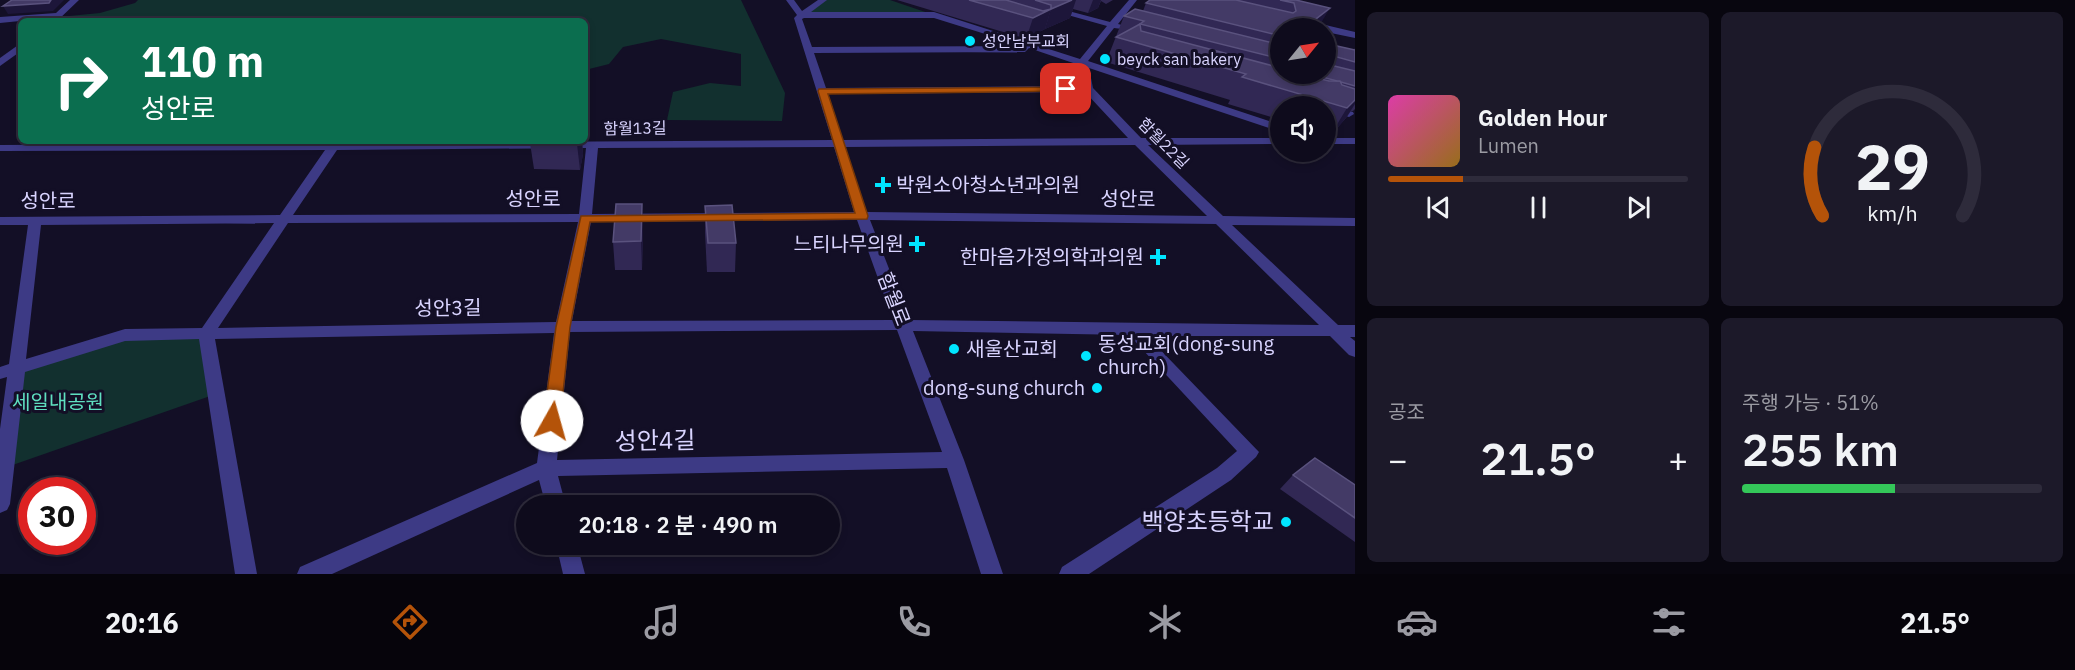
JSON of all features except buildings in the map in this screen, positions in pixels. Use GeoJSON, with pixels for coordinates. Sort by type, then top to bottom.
{"type":"FeatureCollection","features":[{"type":"Feature","properties":{"kind":"street"},"geometry":{"type":"LineString","coordinates":[[55,18],[75,0]]}},
{"type":"Feature","properties":{"kind":"street"},"geometry":{"type":"LineString","coordinates":[[790,0],[801,15]]}},
{"type":"Feature","properties":{"kind":"street"},"geometry":{"type":"LineString","coordinates":[[801,15],[823,0]]}},
{"type":"Feature","properties":{"kind":"street"},"geometry":{"type":"LineString","coordinates":[[1018,0],[1134,31]]}},
{"type":"Feature","properties":{"kind":"street"},"geometry":{"type":"LineString","coordinates":[[822,91],[1088,89],[1083,61],[1132,0]]}},
{"type":"Feature","properties":{"kind":"street"},"geometry":{"type":"LineString","coordinates":[[801,15],[934,15],[1083,61],[1270,125]]}},
{"type":"Feature","properties":{"kind":"street","name":"함월로"},"geometry":{"type":"LineString","coordinates":[[801,15],[798,18],[862,216],[954,460],[992,574]]}},
{"type":"Feature","properties":{"kind":"street"},"geometry":{"type":"LineString","coordinates":[[0,20],[18,19]]}},
{"type":"Feature","properties":{"kind":"street"},"geometry":{"type":"LineString","coordinates":[[1336,32],[1355,35]]}},
{"type":"Feature","properties":{"kind":"street"},"geometry":{"type":"LineString","coordinates":[[0,63],[18,48]]}},
{"type":"Feature","properties":{"kind":"street"},"geometry":{"type":"LineString","coordinates":[[809,50],[1039,49]]}},
{"type":"Feature","properties":{"kind":"street","name":"함월22길"},"geometry":{"type":"LineString","coordinates":[[1088,89],[1138,142],[1355,351]]}},
{"type":"Feature","properties":{"kind":"street"},"geometry":{"type":"LineString","coordinates":[[1336,110],[1349,114]]}},
{"type":"Feature","properties":{"kind":"street","name":"함월13길"},"geometry":{"type":"LineString","coordinates":[[0,148],[1270,141]]}},
{"type":"Feature","properties":{"kind":"street"},"geometry":{"type":"LineString","coordinates":[[1336,141],[1355,141]]}},
{"type":"Feature","properties":{"kind":"street"},"geometry":{"type":"LineString","coordinates":[[246,574],[206,334],[334,145]]}},
{"type":"Feature","properties":{"kind":"street"},"geometry":{"type":"LineString","coordinates":[[553,495],[546,468],[563,327],[585,218],[592,145]]}},
{"type":"Feature","properties":{"kind":"street","name":"성안로"},"geometry":{"type":"LineString","coordinates":[[0,221],[862,216],[1355,222]]}},
{"type":"Feature","properties":{"kind":"street"},"geometry":{"type":"LineString","coordinates":[[0,504],[8,370],[35,221]]}},
{"type":"Feature","properties":{"kind":"street","name":"성안3길"},"geometry":{"type":"LineString","coordinates":[[8,370],[125,335],[563,327],[903,325],[1133,330],[1355,331]]}},
{"type":"Feature","properties":{"kind":"street"},"geometry":{"type":"LineString","coordinates":[[1070,574],[1224,474],[1249,452],[1133,330]]}},
{"type":"Feature","properties":{"kind":"street","name":"성안4길"},"geometry":{"type":"LineString","coordinates":[[308,574],[546,468],[954,460]]}},
{"type":"Feature","properties":{"kind":"street"},"geometry":{"type":"LineString","coordinates":[[569,555],[574,574]]}},
{"type":"Feature","properties":{"kind":"green space"},"geometry":{"type":"Polygon","coordinates":[[[138,0],[741,0],[785,93],[782,121],[667,120],[673,92],[710,83],[741,86],[741,54],[661,39],[623,47],[609,64],[588,69],[588,18],[73,18],[69,16],[100,13],[135,3],[138,0]]]}},
{"type":"Feature","properties":{"kind":"green space"},"geometry":{"type":"Polygon","coordinates":[[[824,0],[890,0],[934,15],[801,15],[824,0]]]}},
{"type":"Feature","properties":{"kind":"green space","name":"세일내공원"},"geometry":{"type":"Polygon","coordinates":[[[206,334],[216,394],[4,468],[16,368],[125,335],[206,334]]]}},
{"type":"Feature","properties":{"kind":"place","name":"성안남부교회"},"geometry":{"type":"Point","coordinates":[970,41]}},
{"type":"Feature","properties":{"kind":"place","name":"beyck san bakery"},"geometry":{"type":"Point","coordinates":[1105,59]}},
{"type":"Feature","properties":{"kind":"place","name":"박원소아청소년과의원"},"geometry":{"type":"Point","coordinates":[883,185]}},
{"type":"Feature","properties":{"kind":"place","name":"느티나무의원"},"geometry":{"type":"Point","coordinates":[917,244]}},
{"type":"Feature","properties":{"kind":"place","name":"한마음가정의학과의원"},"geometry":{"type":"Point","coordinates":[1158,257]}},
{"type":"Feature","properties":{"kind":"place","name":"새울산교회"},"geometry":{"type":"Point","coordinates":[954,349]}},
{"type":"Feature","properties":{"kind":"place","name":"동성교회(dong-sung church)"},"geometry":{"type":"Point","coordinates":[1086,356]}},
{"type":"Feature","properties":{"kind":"place","name":"dong-sung church"},"geometry":{"type":"Point","coordinates":[1097,388]}},
{"type":"Feature","properties":{"kind":"place","name":"백양초등학교"},"geometry":{"type":"Point","coordinates":[1286,522]}},
{"type":"Feature","properties":{"kind":"route"},"geometry":{"type":"LineString","coordinates":[[552,421],[563,327],[585,218],[862,216],[822,91],[1066,89]]}}]}
